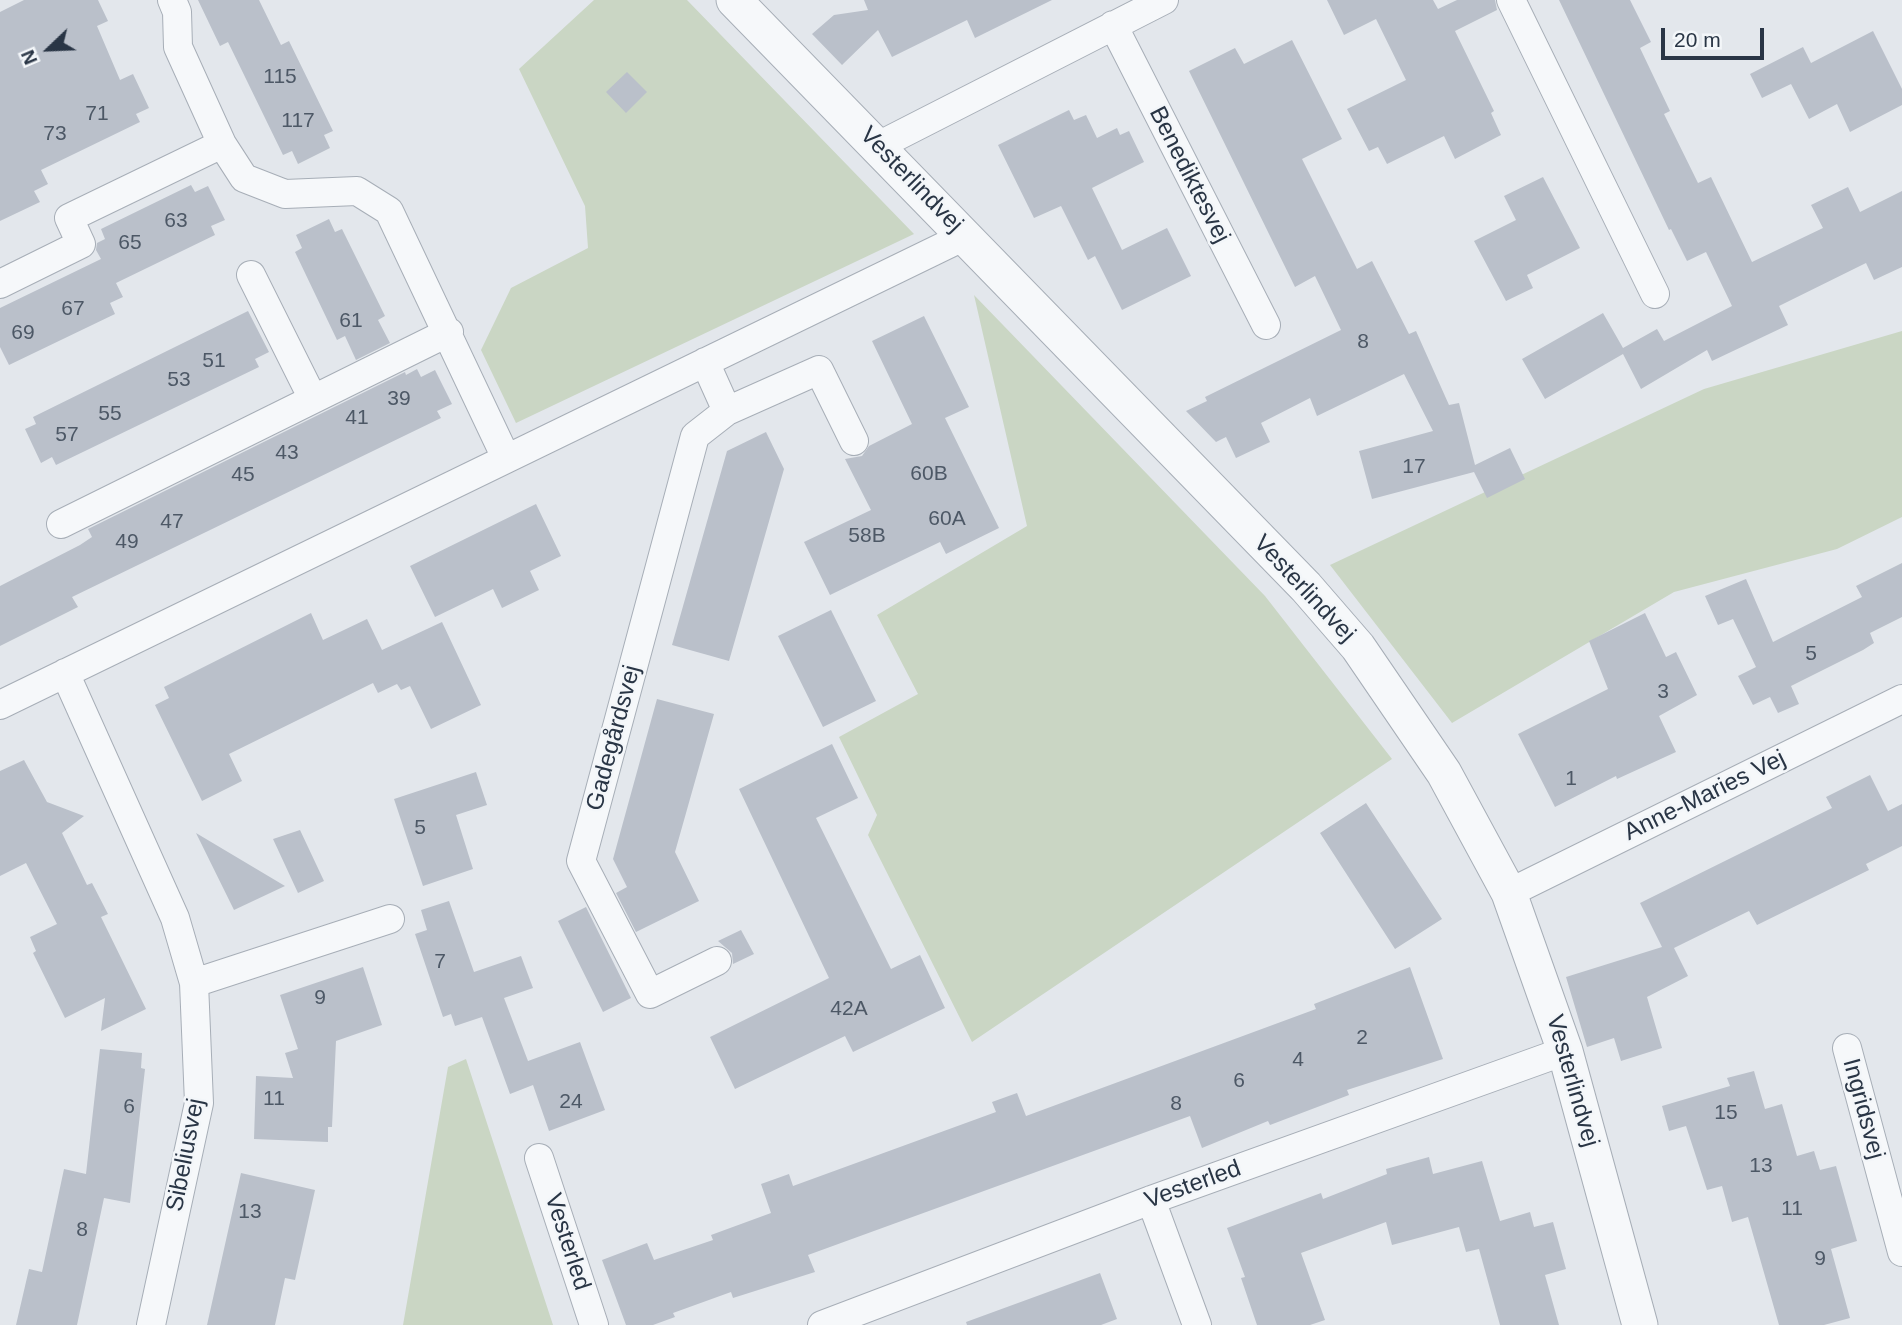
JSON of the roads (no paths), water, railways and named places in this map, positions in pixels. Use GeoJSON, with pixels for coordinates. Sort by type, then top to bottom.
{"type":"FeatureCollection","features":[{"type":"Feature","properties":{"kind":"street"},"geometry":{"type":"LineString","coordinates":[[172,0],[177,12],[178,47],[222,144],[244,178],[285,194],[357,191],[389,211],[449,332],[506,458]]}},
{"type":"Feature","properties":{"kind":"street","name":"Vesterlindvej"},"geometry":{"type":"LineString","coordinates":[[734,0],[1306,587],[1358,647],[1444,773],[1508,893],[1565,1051],[1640,1325]]}},
{"type":"Feature","properties":{"kind":"street"},"geometry":{"type":"LineString","coordinates":[[878,146],[1164,0]]}},
{"type":"Feature","properties":{"kind":"street"},"geometry":{"type":"LineString","coordinates":[[1511,0],[1655,294]]}},
{"type":"Feature","properties":{"kind":"street","name":"Benediktesvej"},"geometry":{"type":"LineString","coordinates":[[1112,25],[1266,325]]}},
{"type":"Feature","properties":{"kind":"street"},"geometry":{"type":"LineString","coordinates":[[0,284],[81,244],[69,218],[222,144]]}},
{"type":"Feature","properties":{"kind":"street"},"geometry":{"type":"LineString","coordinates":[[0,705],[965,236]]}},
{"type":"Feature","properties":{"kind":"street"},"geometry":{"type":"LineString","coordinates":[[251,275],[313,399]]}},
{"type":"Feature","properties":{"kind":"street"},"geometry":{"type":"LineString","coordinates":[[61,524],[449,332]]}},
{"type":"Feature","properties":{"kind":"street"},"geometry":{"type":"LineString","coordinates":[[705,362],[727,411]]}},
{"type":"Feature","properties":{"kind":"street","name":"Gadegårdsvej"},"geometry":{"type":"LineString","coordinates":[[717,961],[650,995],[581,861],[695,436],[727,411],[819,370],[854,442]]}},
{"type":"Feature","properties":{"kind":"street","name":"Sibeliusvej"},"geometry":{"type":"LineString","coordinates":[[65,673],[176,918],[194,983],[199,1103],[151,1325]]}},
{"type":"Feature","properties":{"kind":"street","name":"Anne-Maries Vej"},"geometry":{"type":"LineString","coordinates":[[1508,893],[1902,699]]}},
{"type":"Feature","properties":{"kind":"street"},"geometry":{"type":"LineString","coordinates":[[194,983],[390,919]]}},
{"type":"Feature","properties":{"kind":"street","name":"Ingridsvej"},"geometry":{"type":"LineString","coordinates":[[1847,1048],[1902,1252]]}},
{"type":"Feature","properties":{"kind":"street","name":"Vesterled"},"geometry":{"type":"LineString","coordinates":[[822,1325],[1151,1200],[1565,1051]]}},
{"type":"Feature","properties":{"kind":"street","name":"Vesterled"},"geometry":{"type":"LineString","coordinates":[[539,1158],[594,1325]]}},
{"type":"Feature","properties":{"kind":"street"},"geometry":{"type":"LineString","coordinates":[[1151,1200],[1197,1325]]}}]}
